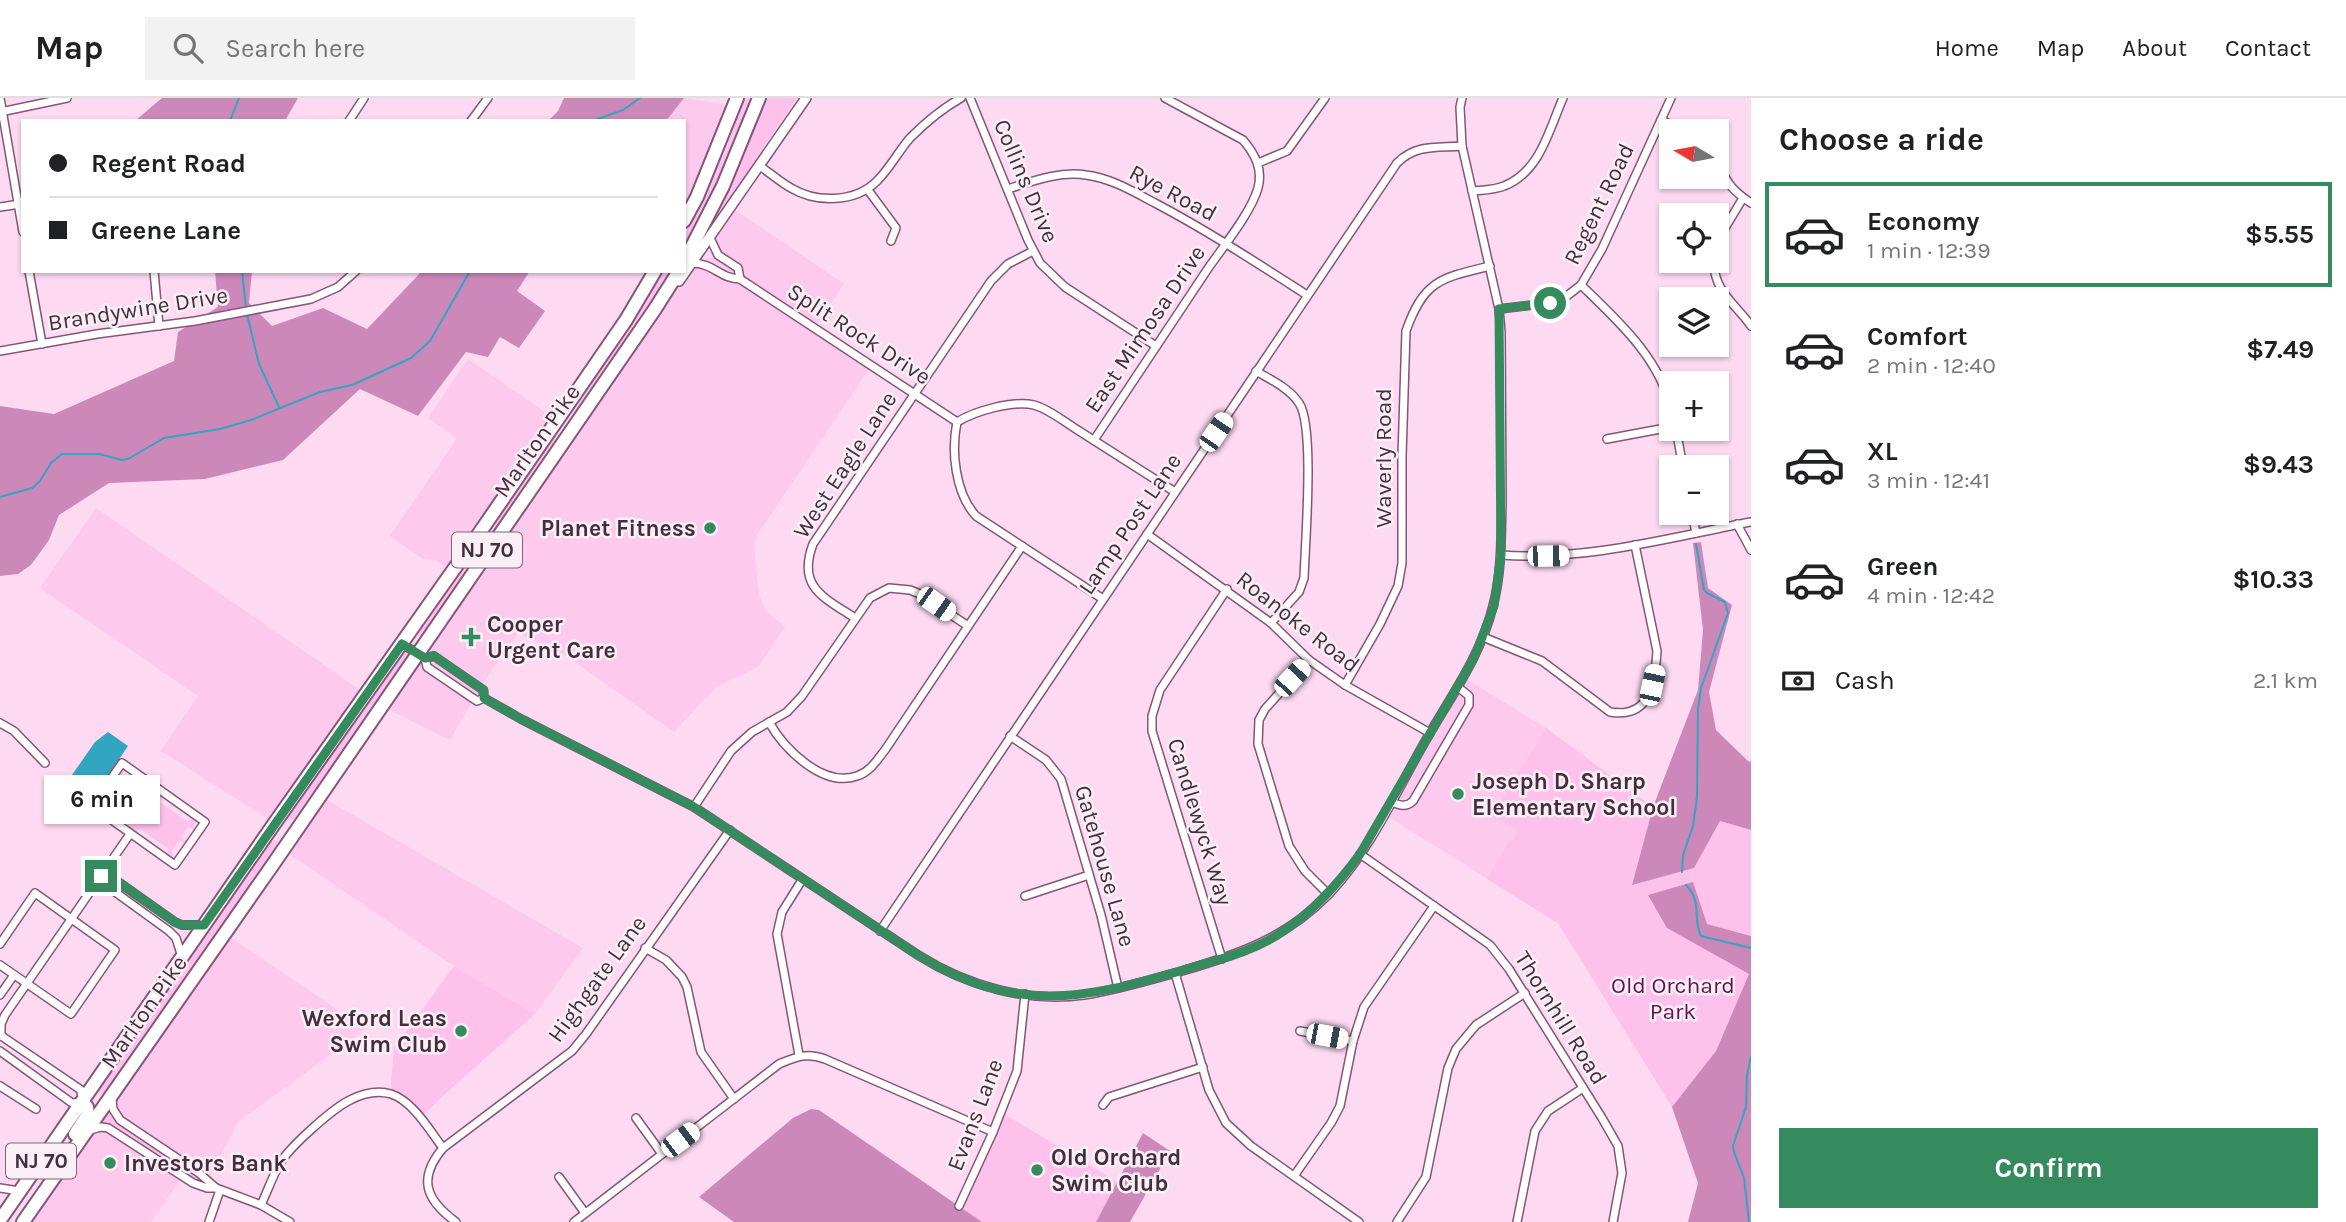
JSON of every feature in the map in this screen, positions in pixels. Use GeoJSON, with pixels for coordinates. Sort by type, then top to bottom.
{"type":"FeatureCollection","features":[{"type":"Feature","properties":{"kind":"highway"},"geometry":{"type":"LineString","coordinates":[[686,217],[697,197],[737,98]]}},
{"type":"Feature","properties":{"kind":"highway"},"geometry":{"type":"LineString","coordinates":[[688,263],[759,98]]}},
{"type":"Feature","properties":{"kind":"highway","name":"Marlton Pike"},"geometry":{"type":"LineString","coordinates":[[1,1214],[20,1191],[565,410],[626,320],[654,273]]}},
{"type":"Feature","properties":{"kind":"highway","name":"Marlton Pike"},"geometry":{"type":"LineString","coordinates":[[23,1222],[421,655],[678,273]]}},
{"type":"Feature","properties":{"kind":"highway"},"geometry":{"type":"LineString","coordinates":[[558,448],[558,428],[565,410]]}},
{"type":"Feature","properties":{"kind":"highway"},"geometry":{"type":"LineString","coordinates":[[16,1222],[88,1114],[87,1107],[82,1102]]}},
{"type":"Feature","properties":{"kind":"street"},"geometry":{"type":"LineString","coordinates":[[0,98],[20,204],[0,207]]}},
{"type":"Feature","properties":{"kind":"street"},"geometry":{"type":"LineString","coordinates":[[1,112],[67,98]]}},
{"type":"Feature","properties":{"kind":"street"},"geometry":{"type":"LineString","coordinates":[[350,119],[364,98]]}},
{"type":"Feature","properties":{"kind":"street"},"geometry":{"type":"LineString","coordinates":[[472,119],[488,98]]}},
{"type":"Feature","properties":{"kind":"street"},"geometry":{"type":"LineString","coordinates":[[688,263],[710,238],[806,98]]}},
{"type":"Feature","properties":{"kind":"street"},"geometry":{"type":"LineString","coordinates":[[760,166],[791,188],[816,197],[841,198],[868,190],[927,121],[961,98]]}},
{"type":"Feature","properties":{"kind":"street","name":"Collins Drive"},"geometry":{"type":"LineString","coordinates":[[970,98],[1040,263],[1065,287],[1156,346]]}},
{"type":"Feature","properties":{"kind":"street"},"geometry":{"type":"LineString","coordinates":[[1165,98],[1243,140],[1258,163],[1287,151],[1325,98]]}},
{"type":"Feature","properties":{"kind":"street"},"geometry":{"type":"LineString","coordinates":[[484,698],[694,807],[935,965],[996,989],[1025,994],[1077,996],[1118,988],[1222,959],[1275,937],[1307,915],[1360,854],[1458,687],[1483,636],[1494,606],[1501,555],[1499,309],[1462,146],[1462,98]]}},
{"type":"Feature","properties":{"kind":"street"},"geometry":{"type":"LineString","coordinates":[[1472,191],[1502,187],[1528,172],[1537,158],[1563,98]]}},
{"type":"Feature","properties":{"kind":"street","name":"Regent Road"},"geometry":{"type":"LineString","coordinates":[[1661,119],[1671,98]]}},
{"type":"Feature","properties":{"kind":"street","name":"Regent Road"},"geometry":{"type":"LineString","coordinates":[[1499,309],[1550,303],[1563,299],[1581,285],[1602,249],[1659,124]]}},
{"type":"Feature","properties":{"kind":"street","name":"Lamp Post Lane"},"geometry":{"type":"LineString","coordinates":[[880,931],[1397,163],[1418,149],[1462,146]]}},
{"type":"Feature","properties":{"kind":"street","name":"East Mimosa Drive"},"geometry":{"type":"LineString","coordinates":[[1094,440],[1226,243],[1257,191],[1258,163]]}},
{"type":"Feature","properties":{"kind":"street","name":"Rye Road"},"geometry":{"type":"LineString","coordinates":[[1007,190],[1045,177],[1066,174],[1095,177],[1127,189],[1199,226],[1307,295]]}},
{"type":"Feature","properties":{"kind":"street"},"geometry":{"type":"LineString","coordinates":[[1729,186],[1751,203]]}},
{"type":"Feature","properties":{"kind":"street"},"geometry":{"type":"LineString","coordinates":[[868,190],[896,228],[891,241]]}},
{"type":"Feature","properties":{"kind":"street"},"geometry":{"type":"LineString","coordinates":[[1729,221],[1743,198]]}},
{"type":"Feature","properties":{"kind":"street","name":"Split Rock Drive"},"geometry":{"type":"LineString","coordinates":[[710,238],[718,255],[738,268],[740,279]]}},
{"type":"Feature","properties":{"kind":"street","name":"West Eagle Lane"},"geometry":{"type":"LineString","coordinates":[[855,618],[817,593],[807,571],[813,544],[998,272],[1033,251]]}},
{"type":"Feature","properties":{"kind":"street","name":"Split Rock Drive"},"geometry":{"type":"LineString","coordinates":[[688,263],[703,263],[730,279],[740,279],[957,422]]}},
{"type":"Feature","properties":{"kind":"street","name":"Waverly Road"},"geometry":{"type":"LineString","coordinates":[[1345,685],[1398,586],[1402,563],[1406,331],[1421,299],[1432,285],[1446,276],[1490,265]]}},
{"type":"Feature","properties":{"kind":"street"},"geometry":{"type":"LineString","coordinates":[[29,273],[42,344]]}},
{"type":"Feature","properties":{"kind":"street"},"geometry":{"type":"LineString","coordinates":[[154,273],[159,326]]}},
{"type":"Feature","properties":{"kind":"street","name":"Brandywine Drive"},"geometry":{"type":"LineString","coordinates":[[0,351],[195,321],[318,297],[338,287],[354,273]]}},
{"type":"Feature","properties":{"kind":"street"},"geometry":{"type":"LineString","coordinates":[[655,309],[681,273]]}},
{"type":"Feature","properties":{"kind":"street"},"geometry":{"type":"LineString","coordinates":[[1715,273],[1720,290],[1751,326]]}},
{"type":"Feature","properties":{"kind":"street"},"geometry":{"type":"LineString","coordinates":[[1581,285],[1631,337],[1647,356],[1659,378]]}},
{"type":"Feature","properties":{"kind":"street"},"geometry":{"type":"LineString","coordinates":[[1256,371],[1290,392],[1299,403],[1304,412],[1307,436],[1304,578],[1299,592],[1271,622]]}},
{"type":"Feature","properties":{"kind":"street"},"geometry":{"type":"LineString","coordinates":[[1103,599],[976,516],[964,499],[957,471],[954,438],[957,422],[985,410],[1032,404],[1048,411],[1175,492]]}},
{"type":"Feature","properties":{"kind":"street"},"geometry":{"type":"LineString","coordinates":[[1607,439],[1659,430]]}},
{"type":"Feature","properties":{"kind":"street"},"geometry":{"type":"LineString","coordinates":[[1501,555],[1571,555],[1751,522]]}},
{"type":"Feature","properties":{"kind":"street"},"geometry":{"type":"LineString","coordinates":[[1737,524],[1751,550]]}},
{"type":"Feature","properties":{"kind":"street"},"geometry":{"type":"LineString","coordinates":[[1694,525],[1696,533]]}},
{"type":"Feature","properties":{"kind":"street","name":"Roanoke Road"},"geometry":{"type":"LineString","coordinates":[[1147,534],[1271,622],[1309,660],[1345,685],[1430,733]]}},
{"type":"Feature","properties":{"kind":"street"},"geometry":{"type":"LineString","coordinates":[[1483,636],[1542,661],[1610,712],[1632,712],[1648,697],[1656,668],[1657,651],[1636,545]]}},
{"type":"Feature","properties":{"kind":"street"},"geometry":{"type":"LineString","coordinates":[[769,722],[778,738],[804,762],[824,774],[836,778],[858,776],[868,770],[885,750],[1022,546]]}},
{"type":"Feature","properties":{"kind":"street"},"geometry":{"type":"LineString","coordinates":[[694,807],[731,751],[752,732],[787,712],[802,696],[870,598],[889,588],[900,588],[920,594],[968,626]]}},
{"type":"Feature","properties":{"kind":"street","name":"Candlewyck Way"},"geometry":{"type":"LineString","coordinates":[[1222,959],[1152,731],[1152,716],[1160,690],[1227,589]]}},
{"type":"Feature","properties":{"kind":"street"},"geometry":{"type":"LineString","coordinates":[[402,644],[421,655],[434,656],[484,690],[484,698]]}},
{"type":"Feature","properties":{"kind":"street"},"geometry":{"type":"LineString","coordinates":[[421,655],[427,667],[477,701],[484,698]]}},
{"type":"Feature","properties":{"kind":"street"},"geometry":{"type":"LineString","coordinates":[[1309,660],[1265,709],[1259,720],[1258,744],[1289,846],[1305,871],[1328,894]]}},
{"type":"Feature","properties":{"kind":"street"},"geometry":{"type":"LineString","coordinates":[[1391,802],[1402,806],[1413,801],[1469,705],[1466,691],[1458,687]]}},
{"type":"Feature","properties":{"kind":"street"},"geometry":{"type":"LineString","coordinates":[[0,723],[14,731],[45,763]]}},
{"type":"Feature","properties":{"kind":"street","name":"Gatehouse Lane"},"geometry":{"type":"LineString","coordinates":[[1010,736],[1046,760],[1060,779],[1089,875],[1118,988]]}},
{"type":"Feature","properties":{"kind":"street"},"geometry":{"type":"LineString","coordinates":[[122,763],[205,821],[175,865],[130,834],[92,806],[122,763]]}},
{"type":"Feature","properties":{"kind":"street","name":"Highgate Lane"},"geometry":{"type":"LineString","coordinates":[[456,1222],[439,1210],[431,1198],[428,1185],[433,1159],[443,1148],[572,1051],[730,830]]}},
{"type":"Feature","properties":{"kind":"street"},"geometry":{"type":"LineString","coordinates":[[0,1051],[72,1103],[82,1102],[81,1090],[0,1035],[2,1019],[130,834]]}},
{"type":"Feature","properties":{"kind":"street","name":"Thornhill Road"},"geometry":{"type":"LineString","coordinates":[[1360,854],[1490,945],[1501,958],[1614,1138],[1620,1156],[1621,1184],[1614,1222]]}},
{"type":"Feature","properties":{"kind":"street"},"geometry":{"type":"LineString","coordinates":[[1025,896],[1089,875]]}},
{"type":"Feature","properties":{"kind":"street"},"geometry":{"type":"LineString","coordinates":[[101,876],[111,883]]}},
{"type":"Feature","properties":{"kind":"street"},"geometry":{"type":"LineString","coordinates":[[799,1055],[777,934],[782,912],[802,880]]}},
{"type":"Feature","properties":{"kind":"street"},"geometry":{"type":"LineString","coordinates":[[111,883],[117,881],[175,922],[182,925],[204,925]]}},
{"type":"Feature","properties":{"kind":"street"},"geometry":{"type":"LineString","coordinates":[[111,883],[111,889],[176,938],[182,957]]}},
{"type":"Feature","properties":{"kind":"street"},"geometry":{"type":"LineString","coordinates":[[0,944],[35,893],[115,950],[71,1014],[0,965]]}},
{"type":"Feature","properties":{"kind":"street"},"geometry":{"type":"LineString","coordinates":[[1294,1176],[1340,1106],[1353,1041],[1364,1007],[1434,906]]}},
{"type":"Feature","properties":{"kind":"street"},"geometry":{"type":"LineString","coordinates":[[645,948],[666,960],[682,977],[687,987],[701,1052],[734,1099]]}},
{"type":"Feature","properties":{"kind":"street"},"geometry":{"type":"LineString","coordinates":[[1175,972],[1214,1103],[1226,1123],[1251,1146],[1359,1222]]}},
{"type":"Feature","properties":{"kind":"street"},"geometry":{"type":"LineString","coordinates":[[11,1007],[4,1004],[0,996],[14,975]]}},
{"type":"Feature","properties":{"kind":"street"},"geometry":{"type":"LineString","coordinates":[[1397,1222],[1426,1177],[1448,1068],[1456,1049],[1476,1025],[1524,993]]}},
{"type":"Feature","properties":{"kind":"street","name":"Evans Lane"},"geometry":{"type":"LineString","coordinates":[[959,1206],[1017,1071],[1025,994]]}},
{"type":"Feature","properties":{"kind":"street"},"geometry":{"type":"LineString","coordinates":[[1300,1031],[1353,1041]]}},
{"type":"Feature","properties":{"kind":"street"},"geometry":{"type":"LineString","coordinates":[[573,1222],[779,1064],[799,1055],[821,1057],[993,1132]]}},
{"type":"Feature","properties":{"kind":"street"},"geometry":{"type":"LineString","coordinates":[[1103,1105],[1109,1097],[1203,1068]]}},
{"type":"Feature","properties":{"kind":"street"},"geometry":{"type":"LineString","coordinates":[[0,1086],[36,1109]]}},
{"type":"Feature","properties":{"kind":"street"},"geometry":{"type":"LineString","coordinates":[[1517,1222],[1535,1131],[1548,1111],[1583,1088]]}},
{"type":"Feature","properties":{"kind":"street"},"geometry":{"type":"LineString","coordinates":[[261,1205],[279,1164],[295,1144],[348,1101],[367,1094],[390,1094],[398,1098],[420,1119],[443,1148]]}},
{"type":"Feature","properties":{"kind":"street"},"geometry":{"type":"LineString","coordinates":[[112,1095],[113,1110],[120,1120],[199,1173],[218,1189]]}},
{"type":"Feature","properties":{"kind":"street"},"geometry":{"type":"LineString","coordinates":[[636,1118],[662,1154]]}},
{"type":"Feature","properties":{"kind":"street"},"geometry":{"type":"LineString","coordinates":[[86,1132],[102,1127],[108,1129],[193,1183],[261,1205],[290,1222]]}},
{"type":"Feature","properties":{"kind":"street"},"geometry":{"type":"LineString","coordinates":[[559,1177],[585,1213]]}},
{"type":"Feature","properties":{"kind":"street"},"geometry":{"type":"LineString","coordinates":[[0,1188],[20,1191]]}},
{"type":"Feature","properties":{"kind":"street"},"geometry":{"type":"LineString","coordinates":[[209,1222],[218,1189]]}},
{"type":"Feature","properties":{"kind":"shaded area"},"geometry":{"type":"Polygon","coordinates":[[[162,98],[298,98],[286,119],[137,119],[162,98]]]}},
{"type":"Feature","properties":{"kind":"shaded area"},"geometry":{"type":"Polygon","coordinates":[[[564,98],[684,98],[668,119],[550,119],[558,111],[564,98]]]}},
{"type":"Feature","properties":{"kind":"shaded area"},"geometry":{"type":"Polygon","coordinates":[[[684,98],[722,104],[731,116],[686,217],[686,119],[668,119],[684,98]]]}},
{"type":"Feature","properties":{"kind":"shaded area"},"geometry":{"type":"Polygon","coordinates":[[[731,207],[844,284],[814,328],[871,366],[757,535],[754,547],[759,594],[765,610],[785,627],[759,666],[716,687],[674,732],[565,655],[518,633],[480,688],[450,740],[381,706],[692,264],[718,255],[710,238],[731,207]]]}},
{"type":"Feature","properties":{"kind":"shaded area"},"geometry":{"type":"Polygon","coordinates":[[[215,273],[252,273],[249,303],[272,326],[323,308],[367,329],[420,273],[529,273],[517,291],[545,311],[519,348],[500,337],[488,357],[466,352],[418,416],[360,389],[283,460],[205,479],[109,483],[59,515],[49,540],[31,565],[18,574],[0,576],[0,406],[54,414],[174,361],[178,332],[218,307],[215,273]]]}},
{"type":"Feature","properties":{"kind":"shaded area"},"geometry":{"type":"Polygon","coordinates":[[[468,359],[557,420],[452,572],[435,560],[423,559],[390,536],[457,438],[428,418],[468,359]]]}},
{"type":"Feature","properties":{"kind":"shaded area"},"geometry":{"type":"Polygon","coordinates":[[[96,508],[366,694],[269,831],[265,817],[161,751],[198,696],[40,588],[96,508]]]}},
{"type":"Feature","properties":{"kind":"shaded area"},"geometry":{"type":"Polygon","coordinates":[[[1701,542],[1708,588],[1732,605],[1709,692],[1716,730],[1751,761],[1751,830],[1720,821],[1694,868],[1632,885],[1653,807],[1698,690],[1703,630],[1693,543],[1701,542]]]}},
{"type":"Feature","properties":{"kind":"shaded area"},"geometry":{"type":"Polygon","coordinates":[[[1463,677],[1546,728],[1653,807],[1598,987],[1558,923],[1384,814],[1463,677]]]}},
{"type":"Feature","properties":{"kind":"shaded area"},"geometry":{"type":"Polygon","coordinates":[[[320,796],[583,948],[535,1014],[454,966],[283,850],[320,796]]]}},
{"type":"Feature","properties":{"kind":"shaded area"},"geometry":{"type":"Polygon","coordinates":[[[1693,882],[1707,924],[1751,936],[1751,1222],[1688,1222],[1698,1183],[1672,1107],[1716,1051],[1749,974],[1667,928],[1648,895],[1693,882]]]}},
{"type":"Feature","properties":{"kind":"shaded area"},"geometry":{"type":"Polygon","coordinates":[[[224,933],[366,1029],[239,1121],[208,1179],[120,1120],[112,1103],[224,933]]]}},
{"type":"Feature","properties":{"kind":"shaded area"},"geometry":{"type":"Polygon","coordinates":[[[811,1109],[819,1110],[982,1222],[734,1222],[699,1197],[793,1118],[811,1109]]]}},
{"type":"Feature","properties":{"kind":"shaded area"},"geometry":{"type":"Polygon","coordinates":[[[101,1127],[182,1177],[151,1222],[23,1222],[87,1132],[101,1127]]]}},
{"type":"Feature","properties":{"kind":"shaded area"},"geometry":{"type":"Polygon","coordinates":[[[1143,1133],[1170,1151],[1130,1222],[1096,1222],[1143,1133]]]}},
{"type":"Feature","properties":{"kind":"green space"},"geometry":{"type":"Polygon","coordinates":[[[745,98],[751,98],[712,193],[686,245],[686,232],[725,152],[745,98]]]}},
{"type":"Feature","properties":{"kind":"green space"},"geometry":{"type":"Polygon","coordinates":[[[765,98],[797,98],[753,163],[753,169],[708,233],[738,170],[765,98]]]}},
{"type":"Feature","properties":{"kind":"green space"},"geometry":{"type":"Polygon","coordinates":[[[663,273],[671,273],[646,315],[563,432],[663,273]]]}},
{"type":"Feature","properties":{"kind":"green space"},"geometry":{"type":"Polygon","coordinates":[[[556,432],[555,446],[420,638],[418,635],[479,541],[556,432]]]}},
{"type":"Feature","properties":{"kind":"green space"},"geometry":{"type":"Polygon","coordinates":[[[407,652],[409,656],[296,817],[289,821],[289,813],[400,656],[407,652]]]}},
{"type":"Feature","properties":{"kind":"green space","name":"Old Orchard Park"},"geometry":{"type":"Polygon","coordinates":[[[1546,728],[1653,807],[1632,884],[1694,868],[1720,821],[1751,830],[1751,936],[1707,924],[1667,928],[1749,974],[1716,1051],[1672,1107],[1558,923],[1487,879],[1518,831],[1492,816],[1546,728]]]}},
{"type":"Feature","properties":{"kind":"green space"},"geometry":{"type":"Polygon","coordinates":[[[123,769],[125,771],[122,776],[150,795],[153,790],[163,797],[160,802],[188,822],[192,817],[195,821],[194,830],[188,827],[181,837],[186,841],[184,843],[179,840],[171,852],[175,857],[166,854],[169,849],[140,829],[136,833],[127,827],[130,822],[107,806],[103,810],[100,807],[102,800],[107,803],[113,794],[108,790],[110,788],[115,791],[122,781],[117,777],[123,769]]]}},
{"type":"Feature","properties":{"kind":"green space"},"geometry":{"type":"Polygon","coordinates":[[[277,840],[276,848],[107,1090],[102,1095],[99,1094],[99,1088],[271,841],[277,840]]]}},
{"type":"Feature","properties":{"kind":"green space","name":"Wexford Leas Swim Club"},"geometry":{"type":"Polygon","coordinates":[[[454,966],[535,1014],[420,1119],[390,1094],[394,1048],[454,966]]]}},
{"type":"Feature","properties":{"kind":"green space"},"geometry":{"type":"Polygon","coordinates":[[[112,1095],[116,1115],[208,1179],[207,1188],[116,1132],[94,1128],[112,1095]]]}},
{"type":"Feature","properties":{"kind":"green space","name":"Old Orchard Swim Club"},"geometry":{"type":"Polygon","coordinates":[[[1001,1112],[1117,1182],[1096,1222],[982,1222],[959,1206],[1001,1112]]]}},
{"type":"Feature","properties":{"kind":"water"},"geometry":{"type":"Polygon","coordinates":[[[108,732],[128,746],[103,783],[96,781],[84,789],[81,800],[77,803],[67,802],[58,795],[95,742],[108,732]]]}},
{"type":"Feature","properties":{"kind":"waterway"},"geometry":{"type":"LineString","coordinates":[[231,119],[239,98]]}},
{"type":"Feature","properties":{"kind":"waterway"},"geometry":{"type":"LineString","coordinates":[[598,119],[623,110],[640,98]]}},
{"type":"Feature","properties":{"kind":"waterway"},"geometry":{"type":"LineString","coordinates":[[242,273],[246,308]]}},
{"type":"Feature","properties":{"kind":"waterway"},"geometry":{"type":"LineString","coordinates":[[0,497],[32,488],[40,481],[51,463],[62,454],[99,454],[128,459],[164,438],[220,429],[251,420],[320,392],[352,385],[411,358],[430,341],[469,273]]}},
{"type":"Feature","properties":{"kind":"waterway"},"geometry":{"type":"LineString","coordinates":[[247,314],[259,364],[279,407]]}},
{"type":"Feature","properties":{"kind":"waterway"},"geometry":{"type":"LineString","coordinates":[[1682,872],[1683,855],[1693,826],[1697,797],[1698,709],[1701,688],[1728,613],[1725,602],[1704,590],[1696,544]]}},
{"type":"Feature","properties":{"kind":"waterway"},"geometry":{"type":"LineString","coordinates":[[1686,885],[1696,904],[1701,936],[1751,948]]}},
{"type":"Feature","properties":{"kind":"waterway"},"geometry":{"type":"LineString","coordinates":[[1749,1222],[1744,1178],[1733,1146],[1746,1107],[1747,1075],[1751,1057]]}},
{"type":"Feature","properties":{"kind":"place","name":"Planet Fitness"},"geometry":{"type":"Point","coordinates":[710,528]}},
{"type":"Feature","properties":{"kind":"place","name":"Cooper Urgent Care"},"geometry":{"type":"Point","coordinates":[471,637]}},
{"type":"Feature","properties":{"kind":"place","name":"Joseph D. Sharp Elementary School"},"geometry":{"type":"Point","coordinates":[1458,794]}},
{"type":"Feature","properties":{"kind":"place","name":"Wexford Leas Swim Club"},"geometry":{"type":"Point","coordinates":[461,1031]}},
{"type":"Feature","properties":{"kind":"place","name":"Investors Bank"},"geometry":{"type":"Point","coordinates":[110,1163]}},
{"type":"Feature","properties":{"kind":"place","name":"Old Orchard Swim Club"},"geometry":{"type":"Point","coordinates":[1037,1170]}},
{"type":"Feature","properties":{"kind":"route"},"geometry":{"type":"LineString","coordinates":[[101,876],[111,883],[117,881],[175,922],[182,925],[204,925],[402,644],[425,658],[434,656],[484,690],[484,698],[521,719],[694,807],[918,955],[951,973],[975,982],[1034,996],[1085,995],[1177,972],[1256,947],[1305,916],[1340,882],[1384,814],[1474,658],[1494,606],[1501,555],[1499,309],[1550,303]]}}]}
